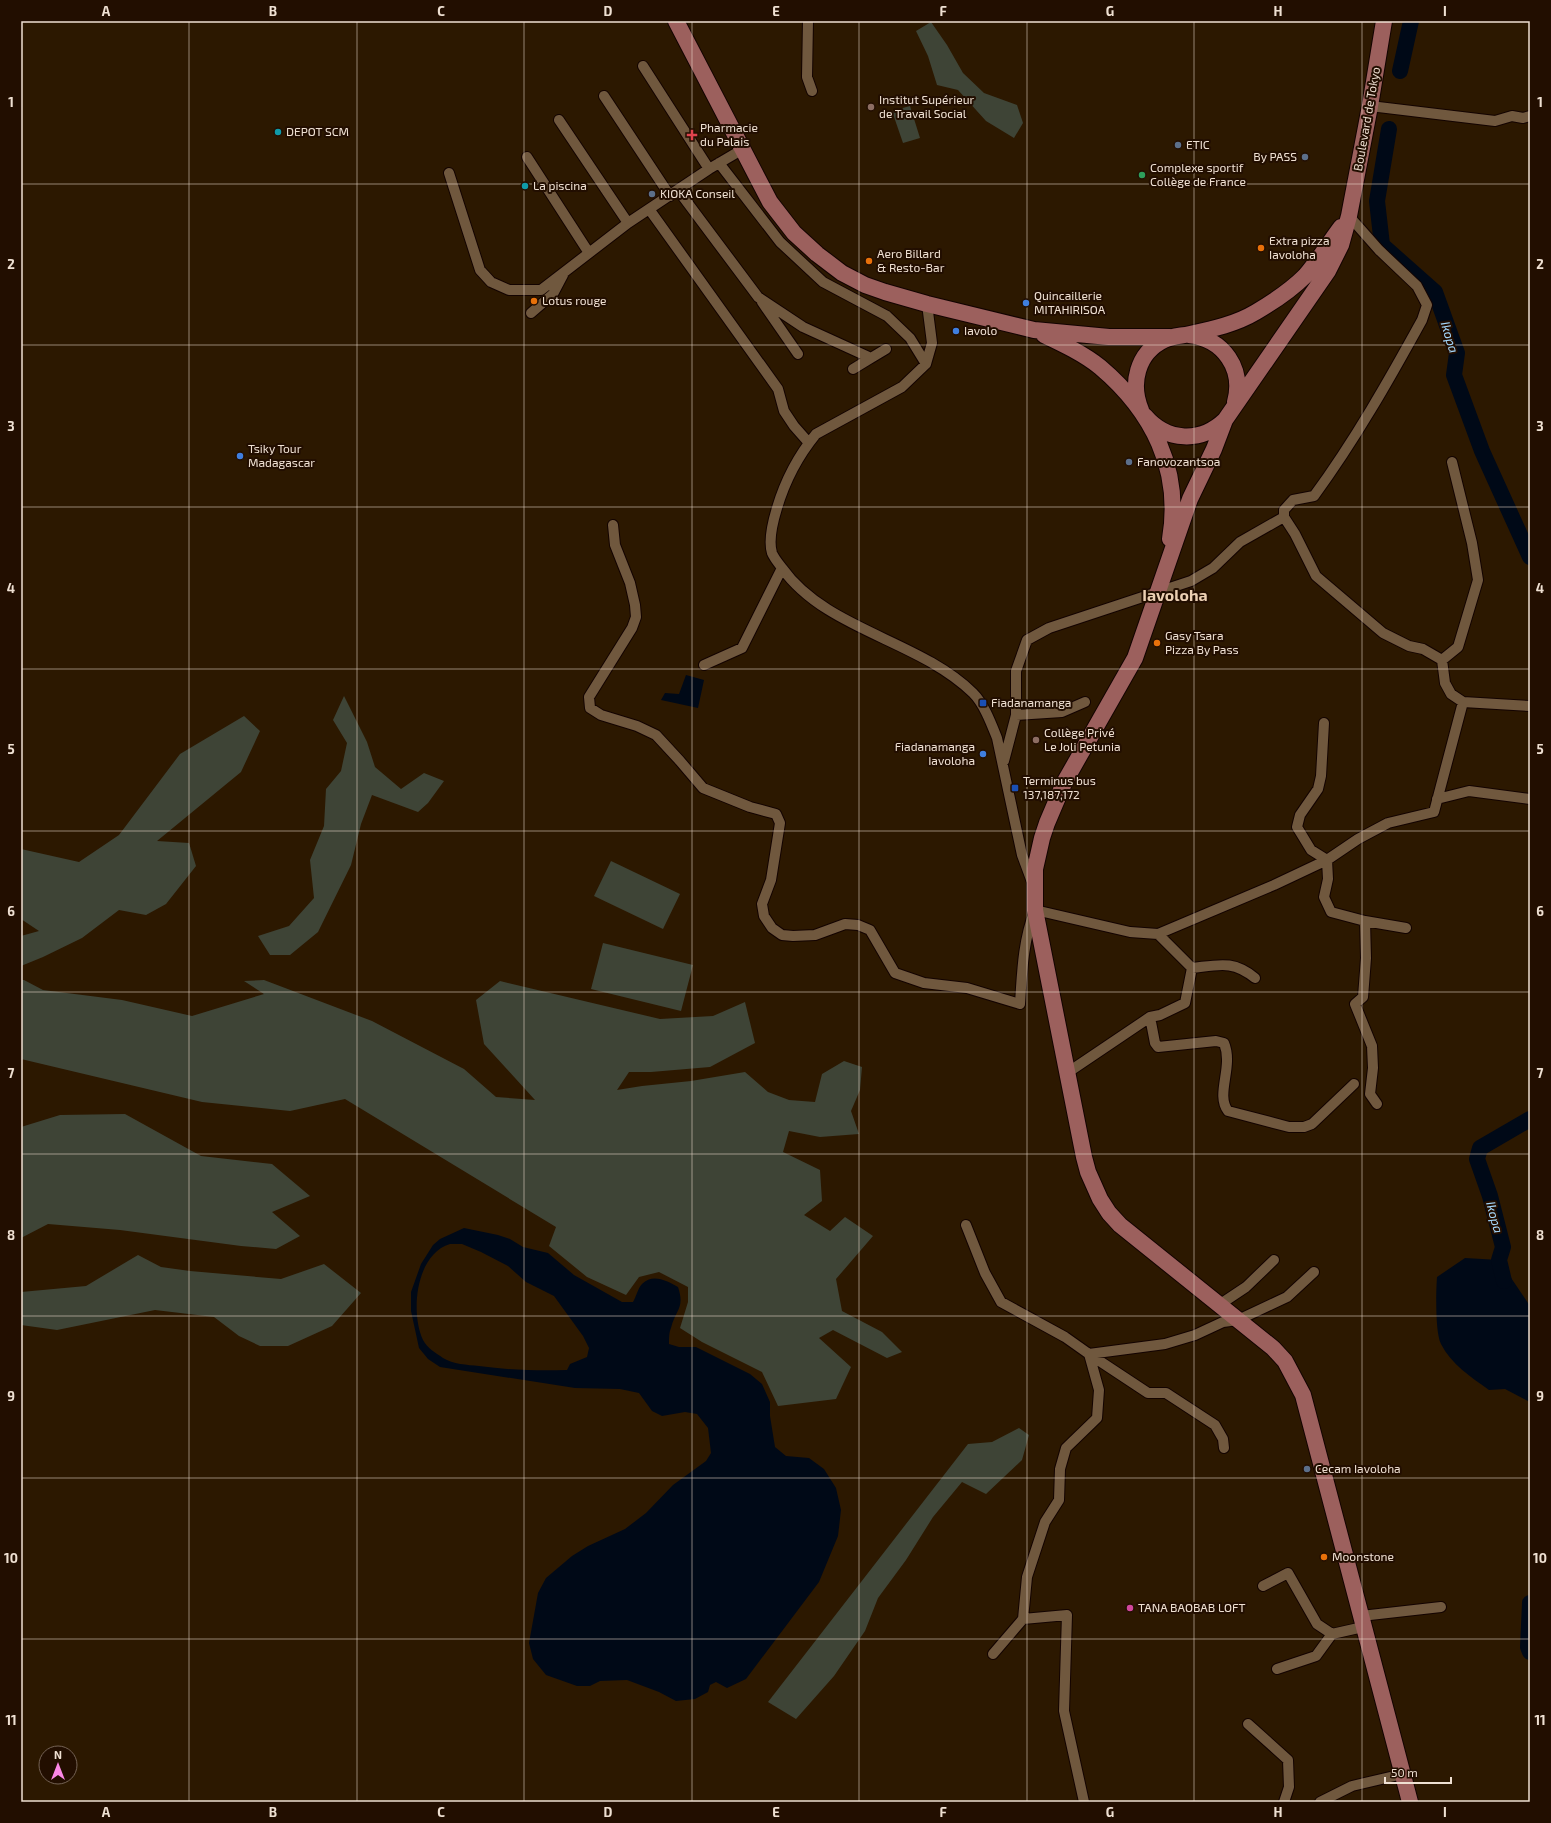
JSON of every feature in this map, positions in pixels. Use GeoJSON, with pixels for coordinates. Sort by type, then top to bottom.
{"type":"FeatureCollection","features":[{"type":"Feature","properties":{"kind":"main road"},"geometry":{"type":"LineString","coordinates":[[676,21],[770,202],[794,232],[817,254],[842,273],[865,285],[926,304],[1034,330],[1109,337],[1170,337],[1188,335],[1236,322],[1254,313],[1280,296],[1304,276],[1349,216]]}},
{"type":"Feature","properties":{"kind":"main road","name":"Boulevard de Tokyo"},"geometry":{"type":"LineString","coordinates":[[1228,415],[1328,271],[1341,245],[1349,216],[1370,106],[1384,21]]}},
{"type":"Feature","properties":{"kind":"main road"},"geometry":{"type":"LineString","coordinates":[[1034,330],[1070,348],[1099,367],[1150,422],[1164,432],[1180,437],[1188,437],[1208,432],[1228,415]]}},
{"type":"Feature","properties":{"kind":"main road"},"geometry":{"type":"LineString","coordinates":[[1188,335],[1201,337],[1213,342],[1223,350],[1231,360],[1235,368],[1238,385],[1235,402],[1190,499],[1135,658],[1061,790],[1042,838],[1035,869],[1035,910],[1088,1172],[1100,1199],[1109,1213],[1132,1236],[1273,1348],[1285,1361],[1303,1395],[1410,1802]]}},
{"type":"Feature","properties":{"kind":"main road"},"geometry":{"type":"LineString","coordinates":[[1160,585],[1172,529],[1171,490],[1165,455],[1138,402],[1135,387],[1137,371],[1150,350],[1163,340],[1170,337]]}},
{"type":"Feature","properties":{"kind":"street"},"geometry":{"type":"LineString","coordinates":[[808,21],[807,77],[812,91]]}},
{"type":"Feature","properties":{"kind":"street"},"geometry":{"type":"LineString","coordinates":[[643,66],[709,169]]}},
{"type":"Feature","properties":{"kind":"street"},"geometry":{"type":"LineString","coordinates":[[604,96],[670,196]]}},
{"type":"Feature","properties":{"kind":"street"},"geometry":{"type":"LineString","coordinates":[[1370,106],[1495,121],[1512,116],[1523,118],[1530,116]]}},
{"type":"Feature","properties":{"kind":"street"},"geometry":{"type":"LineString","coordinates":[[559,120],[628,223]]}},
{"type":"Feature","properties":{"kind":"street"},"geometry":{"type":"LineString","coordinates":[[449,173],[480,270],[491,282],[509,290],[541,290],[628,223],[709,169],[743,149]]}},
{"type":"Feature","properties":{"kind":"street"},"geometry":{"type":"LineString","coordinates":[[527,157],[589,253]]}},
{"type":"Feature","properties":{"kind":"street"},"geometry":{"type":"LineString","coordinates":[[719,163],[780,242],[823,282],[887,316],[910,338],[926,364]]}},
{"type":"Feature","properties":{"kind":"street"},"geometry":{"type":"LineString","coordinates":[[678,190],[758,297],[798,354]]}},
{"type":"Feature","properties":{"kind":"street"},"geometry":{"type":"LineString","coordinates":[[649,209],[778,388],[784,411],[794,426],[810,442]]}},
{"type":"Feature","properties":{"kind":"street"},"geometry":{"type":"LineString","coordinates":[[1349,216],[1379,250],[1417,286],[1427,305],[1422,320],[1373,409],[1325,481],[1314,496],[1293,500],[1284,510],[1284,517],[1295,534],[1316,576],[1383,633],[1409,646],[1423,648],[1442,660]]}},
{"type":"Feature","properties":{"kind":"street"},"geometry":{"type":"LineString","coordinates":[[531,312],[553,294],[565,271]]}},
{"type":"Feature","properties":{"kind":"street"},"geometry":{"type":"LineString","coordinates":[[758,297],[803,327],[871,358]]}},
{"type":"Feature","properties":{"kind":"street"},"geometry":{"type":"LineString","coordinates":[[926,304],[932,343],[926,364],[902,387],[816,434],[795,464],[782,491],[775,515],[771,537],[772,553],[791,582],[814,600],[851,623],[916,654],[949,674],[974,694],[990,720],[997,738],[1022,855],[1034,887]]}},
{"type":"Feature","properties":{"kind":"street"},"geometry":{"type":"LineString","coordinates":[[853,369],[886,349]]}},
{"type":"Feature","properties":{"kind":"street"},"geometry":{"type":"LineString","coordinates":[[1442,660],[1458,647],[1478,580],[1472,543],[1452,462]]}},
{"type":"Feature","properties":{"kind":"street"},"geometry":{"type":"LineString","coordinates":[[1003,762],[1016,715],[1016,671],[1027,640],[1049,628],[1160,585],[1191,581],[1212,568],[1240,542],[1284,517]]}},
{"type":"Feature","properties":{"kind":"street"},"geometry":{"type":"LineString","coordinates":[[613,525],[615,544],[630,583],[636,617],[632,628],[588,697],[590,708],[601,716],[637,726],[656,735],[702,788],[750,807],[776,814],[780,823],[771,880],[762,904],[764,916],[772,928],[782,934],[793,936],[815,935],[845,924],[858,925],[870,930],[895,973],[924,983],[967,988],[1020,1004],[1023,962],[1028,926],[1035,910],[1130,932],[1158,934],[1274,885],[1327,860],[1358,839],[1388,823],[1434,812],[1463,702]]}},
{"type":"Feature","properties":{"kind":"street"},"geometry":{"type":"LineString","coordinates":[[704,665],[742,648],[782,568]]}},
{"type":"Feature","properties":{"kind":"street"},"geometry":{"type":"LineString","coordinates":[[1442,660],[1445,683],[1451,694],[1463,702],[1530,706]]}},
{"type":"Feature","properties":{"kind":"street"},"geometry":{"type":"LineString","coordinates":[[1016,715],[1062,712],[1085,702]]}},
{"type":"Feature","properties":{"kind":"street"},"geometry":{"type":"LineString","coordinates":[[1324,723],[1321,776],[1318,789],[1300,815],[1297,827],[1311,850],[1327,860]]}},
{"type":"Feature","properties":{"kind":"street"},"geometry":{"type":"LineString","coordinates":[[1437,799],[1468,791],[1530,799]]}},
{"type":"Feature","properties":{"kind":"street"},"geometry":{"type":"LineString","coordinates":[[1327,860],[1328,879],[1324,897],[1331,912],[1365,921],[1406,928]]}},
{"type":"Feature","properties":{"kind":"street"},"geometry":{"type":"LineString","coordinates":[[1365,921],[1366,958],[1363,997],[1355,1004],[1372,1046],[1373,1068],[1370,1094],[1377,1104]]}},
{"type":"Feature","properties":{"kind":"street"},"geometry":{"type":"LineString","coordinates":[[1158,934],[1192,968],[1229,965],[1244,969],[1256,978]]}},
{"type":"Feature","properties":{"kind":"street"},"geometry":{"type":"LineString","coordinates":[[1067,1073],[1150,1017],[1185,1003],[1192,968]]}},
{"type":"Feature","properties":{"kind":"street"},"geometry":{"type":"LineString","coordinates":[[1150,1017],[1155,1043],[1158,1047],[1216,1041],[1224,1044],[1227,1050],[1228,1066],[1222,1095],[1224,1105],[1228,1111],[1289,1127],[1304,1127],[1312,1124],[1354,1084]]}},
{"type":"Feature","properties":{"kind":"street"},"geometry":{"type":"LineString","coordinates":[[966,1225],[985,1273],[1001,1302],[1065,1337],[1148,1393],[1166,1393],[1215,1425],[1223,1439],[1224,1448]]}},
{"type":"Feature","properties":{"kind":"street"},"geometry":{"type":"LineString","coordinates":[[1219,1305],[1246,1287],[1274,1260]]}},
{"type":"Feature","properties":{"kind":"street"},"geometry":{"type":"LineString","coordinates":[[1089,1354],[1165,1344],[1195,1334],[1223,1322],[1238,1320],[1287,1297],[1314,1272]]}},
{"type":"Feature","properties":{"kind":"street"},"geometry":{"type":"LineString","coordinates":[[993,1654],[1023,1618],[1027,1577],[1045,1522],[1059,1500],[1060,1469],[1066,1448],[1097,1418],[1099,1390],[1089,1354]]}},
{"type":"Feature","properties":{"kind":"street"},"geometry":{"type":"LineString","coordinates":[[1263,1586],[1288,1573],[1317,1624],[1332,1634]]}},
{"type":"Feature","properties":{"kind":"street"},"geometry":{"type":"LineString","coordinates":[[1277,1669],[1316,1656],[1332,1634],[1362,1622],[1441,1607]]}},
{"type":"Feature","properties":{"kind":"street"},"geometry":{"type":"LineString","coordinates":[[1023,1618],[1067,1615],[1064,1711],[1084,1802]]}},
{"type":"Feature","properties":{"kind":"street"},"geometry":{"type":"LineString","coordinates":[[1248,1724],[1288,1760],[1290,1787],[1284,1802]]}},
{"type":"Feature","properties":{"kind":"street"},"geometry":{"type":"LineString","coordinates":[[1320,1802],[1352,1786],[1403,1774]]}},
{"type":"Feature","properties":{"kind":"green space"},"geometry":{"type":"Polygon","coordinates":[[[931,22],[947,45],[963,73],[984,93],[1017,105],[1023,123],[1014,138],[986,121],[958,90],[937,85],[928,56],[916,31],[931,22]]]}},
{"type":"Feature","properties":{"kind":"green space"},"geometry":{"type":"Polygon","coordinates":[[[910,106],[920,138],[903,143],[892,111],[910,106]]]}},
{"type":"Feature","properties":{"kind":"green space"},"geometry":{"type":"Polygon","coordinates":[[[344,696],[367,742],[375,767],[401,789],[424,773],[444,781],[428,803],[418,812],[372,795],[361,824],[351,865],[318,932],[290,955],[270,955],[258,936],[289,926],[314,898],[310,860],[324,826],[326,789],[341,771],[347,743],[333,720],[344,696]]]}},
{"type":"Feature","properties":{"kind":"green space"},"geometry":{"type":"Polygon","coordinates":[[[244,716],[260,731],[241,772],[157,841],[189,843],[196,866],[166,904],[146,915],[119,910],[82,938],[21,966],[21,936],[39,931],[21,919],[21,849],[79,862],[119,835],[180,754],[244,716]]]}},
{"type":"Feature","properties":{"kind":"green space"},"geometry":{"type":"Polygon","coordinates":[[[611,861],[680,894],[663,929],[594,896],[611,861]]]}},
{"type":"Feature","properties":{"kind":"green space"},"geometry":{"type":"Polygon","coordinates":[[[603,943],[693,965],[681,1011],[591,989],[603,943]]]}},
{"type":"Feature","properties":{"kind":"green space"},"geometry":{"type":"Polygon","coordinates":[[[21,980],[24,980],[43,990],[122,1000],[192,1016],[264,994],[244,981],[264,980],[372,1021],[464,1069],[496,1097],[535,1100],[484,1044],[476,1000],[500,981],[660,1019],[713,1016],[745,1002],[755,1043],[710,1067],[651,1072],[629,1072],[617,1090],[691,1081],[745,1072],[768,1092],[789,1100],[815,1102],[822,1074],[844,1061],[862,1067],[860,1090],[851,1111],[859,1134],[820,1137],[789,1131],[783,1152],[820,1170],[822,1201],[804,1215],[830,1231],[845,1217],[873,1236],[836,1279],[842,1311],[882,1332],[902,1352],[887,1358],[833,1330],[819,1338],[851,1367],[836,1399],[778,1406],[762,1372],[702,1342],[680,1328],[688,1302],[688,1287],[659,1272],[639,1277],[626,1295],[587,1277],[549,1246],[556,1227],[345,1099],[290,1111],[202,1102],[21,1059],[21,980]]]}},
{"type":"Feature","properties":{"kind":"green space"},"geometry":{"type":"Polygon","coordinates":[[[125,1114],[201,1156],[272,1164],[310,1196],[272,1212],[300,1236],[276,1249],[241,1246],[120,1230],[48,1224],[21,1238],[21,1127],[60,1115],[125,1114]]]}},
{"type":"Feature","properties":{"kind":"green space"},"geometry":{"type":"Polygon","coordinates":[[[138,1255],[161,1267],[281,1279],[324,1264],[361,1293],[332,1326],[288,1346],[260,1346],[239,1336],[214,1317],[155,1310],[57,1330],[21,1325],[21,1292],[86,1286],[138,1255]]]}},
{"type":"Feature","properties":{"kind":"green space"},"geometry":{"type":"Polygon","coordinates":[[[1019,1428],[1029,1435],[1022,1460],[986,1494],[962,1482],[933,1517],[906,1560],[878,1598],[865,1631],[834,1676],[796,1719],[768,1702],[968,1444],[992,1442],[1019,1428]]]}},
{"type":"Feature","properties":{"kind":"water"},"geometry":{"type":"Polygon","coordinates":[[[686,675],[704,680],[698,708],[661,700],[665,693],[679,694],[686,675]]]}},
{"type":"Feature","properties":{"kind":"water"},"geometry":{"type":"Polygon","coordinates":[[[464,1228],[510,1239],[523,1247],[548,1253],[574,1275],[622,1302],[633,1302],[642,1284],[651,1279],[660,1279],[678,1287],[681,1300],[670,1330],[669,1344],[679,1347],[696,1347],[750,1374],[762,1384],[770,1402],[770,1416],[775,1447],[786,1456],[809,1458],[824,1469],[836,1488],[841,1510],[838,1536],[819,1582],[746,1679],[727,1688],[716,1682],[710,1685],[708,1692],[695,1699],[676,1701],[659,1692],[627,1680],[600,1681],[590,1686],[577,1686],[546,1675],[533,1659],[529,1643],[538,1593],[546,1578],[572,1556],[588,1546],[625,1529],[646,1513],[673,1485],[706,1461],[711,1453],[708,1428],[697,1414],[685,1412],[662,1416],[652,1411],[639,1393],[620,1389],[575,1388],[440,1367],[428,1359],[419,1348],[411,1311],[411,1292],[421,1264],[433,1245],[440,1239],[464,1228]],[[450,1244],[439,1250],[430,1259],[423,1271],[419,1285],[417,1315],[423,1340],[429,1348],[443,1358],[456,1363],[512,1369],[567,1370],[570,1364],[587,1357],[589,1348],[583,1336],[554,1296],[526,1282],[508,1266],[462,1244],[450,1244]]]}},
{"type":"Feature","properties":{"kind":"water"},"geometry":{"type":"Polygon","coordinates":[[[1465,1258],[1499,1260],[1530,1306],[1530,1402],[1505,1389],[1489,1390],[1456,1364],[1441,1344],[1437,1321],[1437,1277],[1465,1258]]]}},
{"type":"Feature","properties":{"kind":"waterway","name":"Ikopa"},"geometry":{"type":"LineString","coordinates":[[1400,71],[1411,21]]}},
{"type":"Feature","properties":{"kind":"waterway","name":"Ikopa"},"geometry":{"type":"LineString","coordinates":[[1389,129],[1377,201],[1382,245],[1435,292],[1457,353],[1454,375],[1482,451],[1530,557]]}},
{"type":"Feature","properties":{"kind":"waterway","name":"Ikopa"},"geometry":{"type":"LineString","coordinates":[[1504,1281],[1499,1260],[1503,1247],[1490,1196],[1477,1159],[1480,1148],[1530,1119]]}},
{"type":"Feature","properties":{"kind":"waterway","name":"Ikopa"},"geometry":{"type":"LineString","coordinates":[[1530,1603],[1528,1647],[1530,1652]]}},
{"type":"Feature","properties":{"kind":"place","name":"Institut Supérieur de Travail Social"},"geometry":{"type":"Point","coordinates":[871,107]}},
{"type":"Feature","properties":{"kind":"place","name":"DEPOT SCM"},"geometry":{"type":"Point","coordinates":[278,132]}},
{"type":"Feature","properties":{"kind":"place","name":"Pharmacie du Palais"},"geometry":{"type":"Point","coordinates":[692,135]}},
{"type":"Feature","properties":{"kind":"place","name":"ETIC"},"geometry":{"type":"Point","coordinates":[1178,145]}},
{"type":"Feature","properties":{"kind":"place","name":"By PASS"},"geometry":{"type":"Point","coordinates":[1305,157]}},
{"type":"Feature","properties":{"kind":"place","name":"Complexe sportif Collège de France"},"geometry":{"type":"Point","coordinates":[1142,175]}},
{"type":"Feature","properties":{"kind":"place","name":"La piscina"},"geometry":{"type":"Point","coordinates":[525,186]}},
{"type":"Feature","properties":{"kind":"place","name":"KIOKA Conseil"},"geometry":{"type":"Point","coordinates":[652,194]}},
{"type":"Feature","properties":{"kind":"place","name":"Extra pizza Iavoloha"},"geometry":{"type":"Point","coordinates":[1261,248]}},
{"type":"Feature","properties":{"kind":"place","name":"Aero Billard & Resto-Bar"},"geometry":{"type":"Point","coordinates":[869,261]}},
{"type":"Feature","properties":{"kind":"place","name":"Lotus rouge"},"geometry":{"type":"Point","coordinates":[534,301]}},
{"type":"Feature","properties":{"kind":"place","name":"Quincaillerie MITAHIRISOA"},"geometry":{"type":"Point","coordinates":[1026,303]}},
{"type":"Feature","properties":{"kind":"place","name":"Iavolo"},"geometry":{"type":"Point","coordinates":[956,331]}},
{"type":"Feature","properties":{"kind":"place","name":"Tsiky Tour Madagascar"},"geometry":{"type":"Point","coordinates":[240,456]}},
{"type":"Feature","properties":{"kind":"place","name":"Fanovozantsoa"},"geometry":{"type":"Point","coordinates":[1129,462]}},
{"type":"Feature","properties":{"kind":"place","name":"Gasy Tsara Pizza By Pass"},"geometry":{"type":"Point","coordinates":[1157,643]}},
{"type":"Feature","properties":{"kind":"place","name":"Fiadanamanga"},"geometry":{"type":"Point","coordinates":[983,703]}},
{"type":"Feature","properties":{"kind":"place","name":"Collège Privé Le Joli Petunia"},"geometry":{"type":"Point","coordinates":[1036,740]}},
{"type":"Feature","properties":{"kind":"place","name":"Fiadanamanga Iavoloha"},"geometry":{"type":"Point","coordinates":[983,754]}},
{"type":"Feature","properties":{"kind":"place","name":"Terminus bus 137,187,172"},"geometry":{"type":"Point","coordinates":[1015,788]}},
{"type":"Feature","properties":{"kind":"place","name":"Cecam Iavoloha"},"geometry":{"type":"Point","coordinates":[1307,1469]}},
{"type":"Feature","properties":{"kind":"place","name":"Moonstone"},"geometry":{"type":"Point","coordinates":[1324,1557]}},
{"type":"Feature","properties":{"kind":"place","name":"TANA BAOBAB LOFT"},"geometry":{"type":"Point","coordinates":[1130,1608]}},
{"type":"Feature","properties":{"kind":"district","name":"Iavoloha"},"geometry":{"type":"Point","coordinates":[1175,595]}}]}
